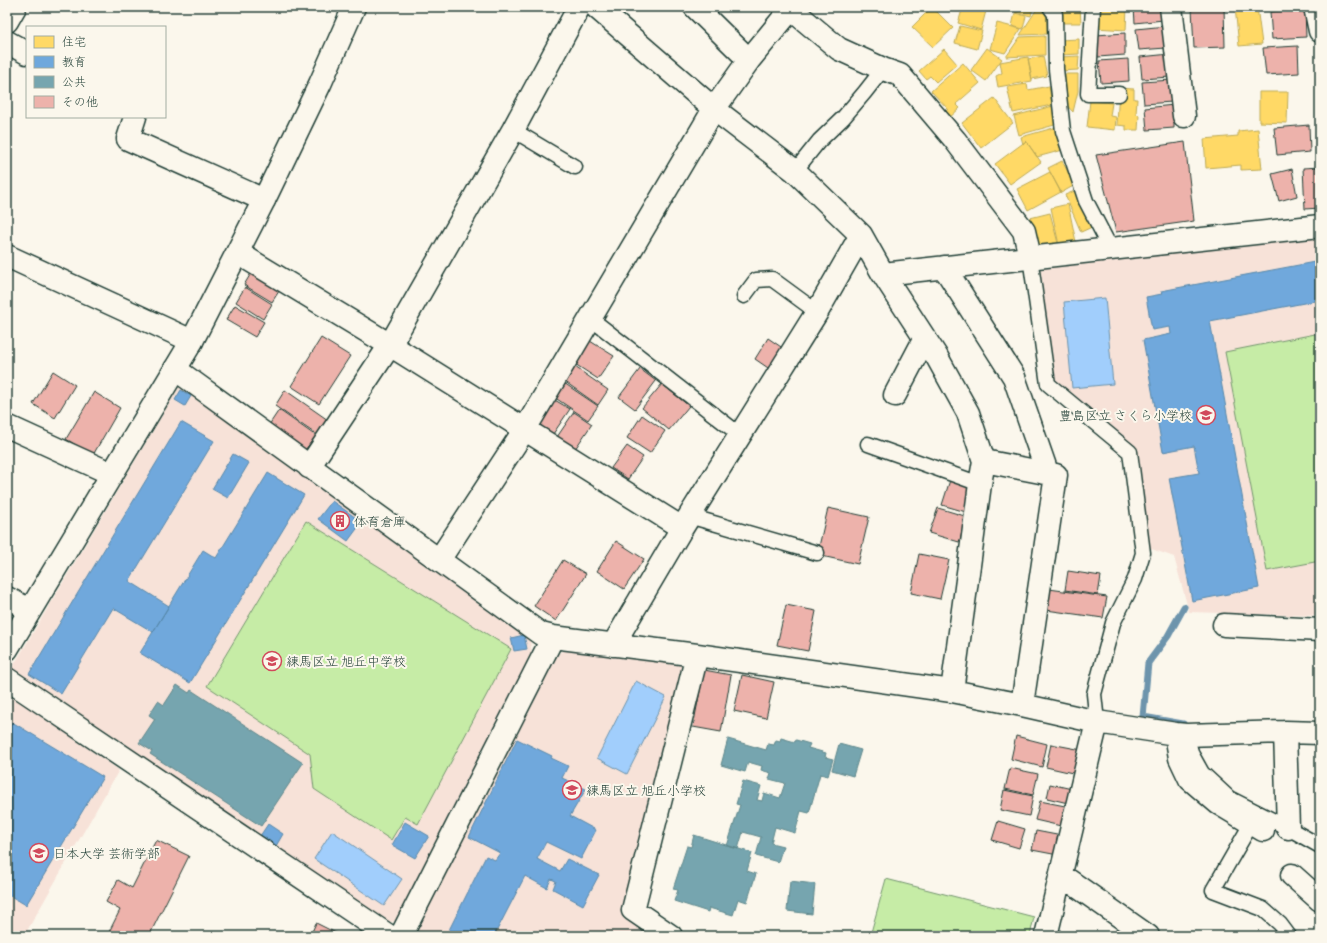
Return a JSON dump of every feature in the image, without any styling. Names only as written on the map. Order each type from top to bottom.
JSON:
[{"type":"street","points":[[7,22],[15,7]]},
{"type":"street","points":[[7,649],[192,341],[264,200],[320,84],[354,7]]},
{"type":"street","points":[[309,467],[390,345],[513,130],[579,7]]},
{"type":"street","points":[[596,7],[714,109],[795,171],[861,235],[883,274],[937,357],[968,413],[984,461],[952,691]]},
{"type":"street","points":[[695,7],[748,60]]},
{"type":"street","points":[[1171,7],[1184,116]]},
{"type":"street","points":[[1315,7],[1320,31]]},
{"type":"street","points":[[438,560],[525,429],[714,109],[748,60],[791,9],[839,49],[882,69],[900,75],[955,140],[1024,231],[1030,257]]},
{"type":"street","points":[[7,42],[26,52]]},
{"type":"street","points":[[135,118],[128,138],[264,200]]},
{"type":"street","points":[[883,274],[1320,226]]},
{"type":"street","points":[[613,645],[685,522],[817,312],[861,235]]},
{"type":"street","points":[[238,253],[525,429],[685,522]]},
{"type":"street","points":[[7,256],[192,341]]},
{"type":"street","points":[[944,267],[1014,377],[1047,472]]},
{"type":"street","points":[[895,395],[925,338]]},
{"type":"street","points":[[175,369],[541,634],[553,637],[952,691],[1097,722],[1181,734],[1285,732],[1320,733]]},
{"type":"street","points":[[7,426],[112,474]]},
{"type":"street","points":[[984,461],[1047,472],[1056,475],[1022,705]]},
{"type":"street","points":[[7,598],[30,610]]},
{"type":"street","points":[[1224,625],[1320,630]]},
{"type":"street","points":[[401,936],[553,637]]},
{"type":"street","points":[[671,936],[632,910],[697,656]]},
{"type":"street","points":[[7,679],[389,936]]},
{"type":"street","points":[[1046,936],[1097,722]]},
{"type":"street","points":[[1285,732],[1288,828]]},
{"type":"street","points":[[1181,734],[1180,758],[1190,779],[1218,803],[1257,827]]},
{"type":"street","points":[[1061,875],[1148,936]]},
{"type":"street","points":[[1292,875],[1320,900]]},
{"type":"lane","points":[[1050,7],[1055,14],[1056,69],[1063,131],[1086,201],[1111,248]]},
{"type":"lane","points":[[1093,7],[1088,94],[1119,94]]},
{"type":"lane","points":[[795,171],[819,141],[843,118],[882,69]]},
{"type":"lane","points":[[513,130],[575,167]]},
{"type":"lane","points":[[1030,257],[1048,384],[1130,452],[1143,553],[1135,580],[1113,623],[1094,694],[1097,722]]},
{"type":"lane","points":[[744,296],[756,280],[772,279],[817,312]]},
{"type":"lane","points":[[590,318],[740,435]]},
{"type":"lane","points":[[868,444],[980,484]]},
{"type":"lane","points":[[685,522],[817,553]]},
{"type":"lane","points":[[1181,734],[1202,773],[1229,798],[1320,846]]},
{"type":"lane","points":[[1257,827],[1213,890],[1263,909],[1280,924],[1289,936]]},
{"type":"shaded area","name":"豊島区立 さくら小学校","points":[[1320,237],[1320,616],[1189,612],[1174,557],[1146,547],[1133,447],[1052,382],[1038,267]]},
{"type":"shaded area","name":"練馬区立 旭丘中学校","points":[[179,387],[187,387],[529,634],[532,654],[397,921],[383,923],[15,675],[12,668]]},
{"type":"shaded area","name":"練馬区立 旭丘小学校","points":[[568,646],[680,661],[686,669],[625,912],[660,936],[414,936],[558,654]]},
{"type":"shaded area","name":"日本大学 芸術学部","points":[[12,696],[119,770],[24,936],[7,936],[7,697]]},
{"type":"green space","points":[[1320,333],[1320,561],[1267,571],[1225,352]]},
{"type":"green space","points":[[306,521],[511,649],[418,824],[405,817],[391,840],[314,789],[310,754],[207,686]]},
{"type":"green space","points":[[886,879],[1034,917],[1030,936],[870,936]]},
{"type":"water","points":[[1105,298],[1113,384],[1072,388],[1064,302]]},
{"type":"water","points":[[636,681],[666,697],[627,774],[597,758]]},
{"type":"water","points":[[332,831],[402,879],[384,906],[314,859]]},
{"type":"building: 住宅","points":[[932,7],[953,28],[933,47],[912,27]]},
{"type":"building: 住宅","points":[[944,7],[962,7],[961,12]]},
{"type":"building: 住宅","points":[[963,7],[987,7],[981,30],[958,23]]},
{"type":"building: 住宅","points":[[1017,7],[1033,7],[1031,16],[1015,12]]},
{"type":"building: 住宅","points":[[1059,7],[1080,7],[1081,23],[1059,23]]},
{"type":"building: 住宅","points":[[1096,7],[1127,7],[1126,30],[1095,28]]},
{"type":"building: 住宅","points":[[1235,7],[1257,7],[1262,44],[1239,46]]},
{"type":"building: 住宅","points":[[1037,9],[1046,9],[1047,34],[1020,35]]},
{"type":"building: 住宅","points":[[1015,13],[1026,16],[1023,29],[1012,26]]},
{"type":"building: 住宅","points":[[997,23],[1021,29],[1005,53],[990,49]]},
{"type":"building: 住宅","points":[[960,26],[982,31],[977,49],[955,43]]},
{"type":"building: 住宅","points":[[1045,36],[1045,55],[1006,57],[1020,37]]},
{"type":"building: 住宅","points":[[1079,39],[1079,54],[1060,55],[1059,40]]},
{"type":"building: 住宅","points":[[987,48],[1002,59],[986,81],[971,70]]},
{"type":"building: 住宅","points":[[944,49],[957,64],[936,82],[930,76],[926,79],[919,71]]},
{"type":"building: 住宅","points":[[1043,56],[1047,76],[1032,79],[1028,59]]},
{"type":"building: 住宅","points":[[1079,56],[1078,70],[1061,71],[1060,57]]},
{"type":"building: 住宅","points":[[1028,57],[1032,81],[998,87],[996,76],[1002,73],[1000,62]]},
{"type":"building: 住宅","points":[[963,63],[980,83],[956,104],[960,108],[948,119],[943,113],[948,109],[931,91]]},
{"type":"building: 住宅","points":[[1063,74],[1078,74],[1078,91],[1073,112],[1063,101]]},
{"type":"building: 住宅","points":[[1027,84],[1028,90],[1049,86],[1052,105],[1013,113],[1007,87]]},
{"type":"building: 住宅","points":[[1119,88],[1134,89],[1134,99],[1137,99],[1136,114],[1139,115],[1138,130],[1126,130],[1126,126],[1117,125]]},
{"type":"building: 住宅","points":[[1259,92],[1288,92],[1287,123],[1259,122]]},
{"type":"building: 住宅","points":[[994,98],[1013,123],[981,148],[962,123]]},
{"type":"building: 住宅","points":[[1090,101],[1112,103],[1110,116],[1116,117],[1115,130],[1087,127]]},
{"type":"building: 住宅","points":[[1053,106],[1058,124],[1019,135],[1014,116]]},
{"type":"building: 住宅","points":[[1057,127],[1063,150],[1037,157],[1026,141],[1023,144],[1021,137]]},
{"type":"building: 住宅","points":[[1258,129],[1262,169],[1241,170],[1241,165],[1206,168],[1204,139],[1238,136],[1238,131]]},
{"type":"building: 住宅","points":[[1026,141],[1041,162],[1010,184],[995,164]]},
{"type":"building: 住宅","points":[[1062,161],[1075,185],[1061,193],[1048,168]]},
{"type":"building: 住宅","points":[[1050,172],[1061,192],[1028,210],[1017,189]]},
{"type":"building: 住宅","points":[[1077,190],[1092,227],[1081,232],[1065,195]]},
{"type":"building: 住宅","points":[[1068,204],[1076,242],[1059,245],[1051,208]]},
{"type":"building: 住宅","points":[[1050,213],[1058,243],[1037,248],[1030,218]]},
{"type":"building: 教育","points":[[1320,261],[1320,300],[1210,321],[1259,588],[1192,601],[1169,478],[1199,473],[1194,446],[1163,452],[1143,340],[1171,334],[1170,327],[1152,330],[1146,297],[1162,294],[1161,291]]},
{"type":"building: 教育","points":[[181,390],[191,396],[185,406],[175,400]]},
{"type":"building: 教育","points":[[181,422],[214,441],[129,581],[169,606],[153,632],[113,608],[61,694],[29,674]]},
{"type":"building: 教育","points":[[233,454],[249,463],[228,498],[212,489]]},
{"type":"building: 教育","points":[[268,473],[304,495],[190,683],[140,653],[203,550],[216,558]]},
{"type":"building: 教育","name":"体育倉庫","points":[[332,501],[362,522],[348,541],[318,519]]},
{"type":"building: 教育","points":[[524,635],[527,649],[514,651],[511,638]]},
{"type":"building: 教育","name":"日本大学 芸術学部","points":[[12,722],[103,777],[26,905],[7,894],[7,731]]},
{"type":"building: 教育","points":[[517,739],[552,756],[551,758],[568,766],[562,778],[586,789],[570,816],[596,830],[581,859],[546,842],[537,859],[560,871],[567,859],[599,875],[583,905],[553,889],[556,881],[551,879],[547,888],[525,876],[494,936],[446,936],[486,856],[495,860],[500,853],[469,837]]},
{"type":"building: 教育","points":[[405,822],[429,836],[415,858],[392,845]]},
{"type":"building: 教育","points":[[268,824],[283,834],[276,846],[260,836]]},
{"type":"building: 公共","points":[[177,685],[189,693],[191,690],[303,763],[261,826],[150,754],[152,751],[139,743],[155,719],[149,715],[158,701],[164,705]]},
{"type":"building: 公共","points":[[781,738],[810,744],[808,748],[826,753],[825,757],[833,759],[828,776],[820,774],[809,813],[801,811],[795,833],[775,827],[771,843],[783,846],[778,862],[756,856],[761,837],[743,832],[738,849],[727,846],[740,805],[736,804],[743,781],[761,786],[757,800],[762,801],[764,793],[780,798],[785,783],[769,779],[771,773],[761,770],[762,766],[748,762],[745,772],[721,765],[728,739],[766,750],[768,744],[774,745],[776,740],[780,741]]},
{"type":"building: 公共","points":[[839,744],[861,750],[853,776],[832,770]]},
{"type":"building: 公共","points":[[694,835],[752,853],[747,871],[756,874],[747,902],[738,899],[733,915],[709,908],[708,912],[674,901],[678,890],[673,889],[687,846],[691,847]]},
{"type":"building: 公共","points":[[790,881],[815,884],[812,914],[787,911]]},
{"type":"building: その他","points":[[1134,7],[1163,7],[1163,20],[1135,23]]},
{"type":"building: その他","points":[[1224,7],[1225,47],[1194,48],[1192,8]]},
{"type":"building: その他","points":[[1305,9],[1306,37],[1272,39],[1270,12]]},
{"type":"building: その他","points":[[1166,26],[1166,48],[1139,50],[1136,29]]},
{"type":"building: その他","points":[[1125,33],[1125,55],[1098,57],[1096,35]]},
{"type":"building: その他","points":[[1298,46],[1299,73],[1266,75],[1263,48]]},
{"type":"building: その他","points":[[1170,54],[1170,77],[1142,79],[1140,57]]},
{"type":"building: その他","points":[[1128,59],[1129,81],[1101,83],[1099,61]]},
{"type":"building: その他","points":[[1172,80],[1172,102],[1144,104],[1142,82]]},
{"type":"building: その他","points":[[1174,105],[1174,128],[1147,130],[1145,108]]},
{"type":"building: その他","points":[[1309,125],[1310,152],[1277,155],[1274,128]]},
{"type":"building: その他","points":[[1185,142],[1194,221],[1116,232],[1096,155]]},
{"type":"building: その他","points":[[1320,167],[1320,208],[1305,209],[1303,168]]},
{"type":"building: その他","points":[[1292,169],[1297,196],[1279,201],[1272,174]]},
{"type":"building: その他","points":[[253,270],[281,288],[272,302],[244,285]]},
{"type":"building: その他","points":[[245,287],[272,304],[263,319],[236,302]]},
{"type":"building: その他","points":[[235,305],[264,322],[255,337],[226,320]]},
{"type":"building: その他","points":[[321,338],[350,356],[319,404],[291,386]]},
{"type":"building: その他","points":[[768,338],[784,349],[771,370],[755,359]]},
{"type":"building: その他","points":[[590,341],[614,356],[598,379],[575,364]]},
{"type":"building: その他","points":[[575,367],[608,390],[598,405],[564,381]]},
{"type":"building: その他","points":[[640,369],[656,381],[635,409],[619,397]]},
{"type":"building: その他","points":[[53,371],[75,385],[55,418],[33,404]]},
{"type":"building: その他","points":[[564,383],[598,406],[588,420],[554,397]]},
{"type":"building: その他","points":[[662,384],[689,406],[669,430],[642,408]]},
{"type":"building: その他","points":[[285,390],[328,420],[317,435],[275,406]]},
{"type":"building: その他","points":[[94,392],[120,408],[93,455],[66,439]]},
{"type":"building: その他","points":[[553,399],[570,409],[553,434],[537,424]]},
{"type":"building: その他","points":[[279,410],[316,436],[305,450],[269,425]]},
{"type":"building: その他","points":[[574,412],[592,424],[575,449],[557,437]]},
{"type":"building: その他","points":[[642,415],[665,431],[650,453],[627,438]]},
{"type":"building: その他","points":[[627,446],[643,457],[628,479],[611,468]]},
{"type":"building: その他","points":[[950,480],[973,488],[966,512],[942,505]]},
{"type":"building: その他","points":[[828,508],[869,517],[858,564],[817,555]]},
{"type":"building: その他","points":[[938,508],[968,517],[959,542],[929,533]]},
{"type":"building: その他","points":[[616,541],[644,559],[624,589],[597,571]]},
{"type":"building: その他","points":[[919,554],[949,560],[940,599],[911,593]]},
{"type":"building: その他","points":[[563,560],[586,574],[556,621],[534,606]]},
{"type":"building: その他","points":[[1068,571],[1101,576],[1098,595],[1065,590]]},
{"type":"building: その他","points":[[1049,589],[1107,597],[1103,618],[1046,610]]},
{"type":"building: その他","points":[[786,605],[816,611],[808,651],[777,645]]},
{"type":"building: その他","points":[[704,670],[731,675],[721,732],[693,727]]},
{"type":"building: その他","points":[[742,675],[774,682],[766,718],[734,711]]},
{"type":"building: その他","points":[[1016,736],[1047,744],[1042,767],[1011,759]]},
{"type":"building: その他","points":[[1051,744],[1082,750],[1077,774],[1046,767]]},
{"type":"building: その他","points":[[1010,768],[1038,774],[1033,795],[1005,789]]},
{"type":"building: その他","points":[[1050,784],[1072,789],[1068,803],[1047,798]]},
{"type":"building: その他","points":[[1004,790],[1033,796],[1029,816],[1000,810]]},
{"type":"building: その他","points":[[1040,801],[1065,806],[1061,826],[1035,820]]},
{"type":"building: その他","points":[[998,821],[1025,829],[1019,848],[992,840]]},
{"type":"building: その他","points":[[1036,831],[1062,836],[1058,855],[1032,850]]},
{"type":"building: その他","points":[[156,840],[189,856],[149,936],[107,936],[120,910],[106,902],[118,880],[132,888]]},
{"type":"building: その他","points":[[316,923],[342,936],[310,936]]},
{"type":"waterway","points":[[1183,724],[1143,717],[1148,663],[1168,636],[1184,607]]},
{"type":"place","name":"豊島区立 さくら小学校","points":[[1206,415]]},
{"type":"place","name":"体育倉庫","points":[[340,521]]},
{"type":"place","name":"練馬区立 旭丘中学校","points":[[272,661]]},
{"type":"place","name":"練馬区立 旭丘小学校","points":[[572,790]]},
{"type":"place","name":"日本大学 芸術学部","points":[[39,853]]}]
